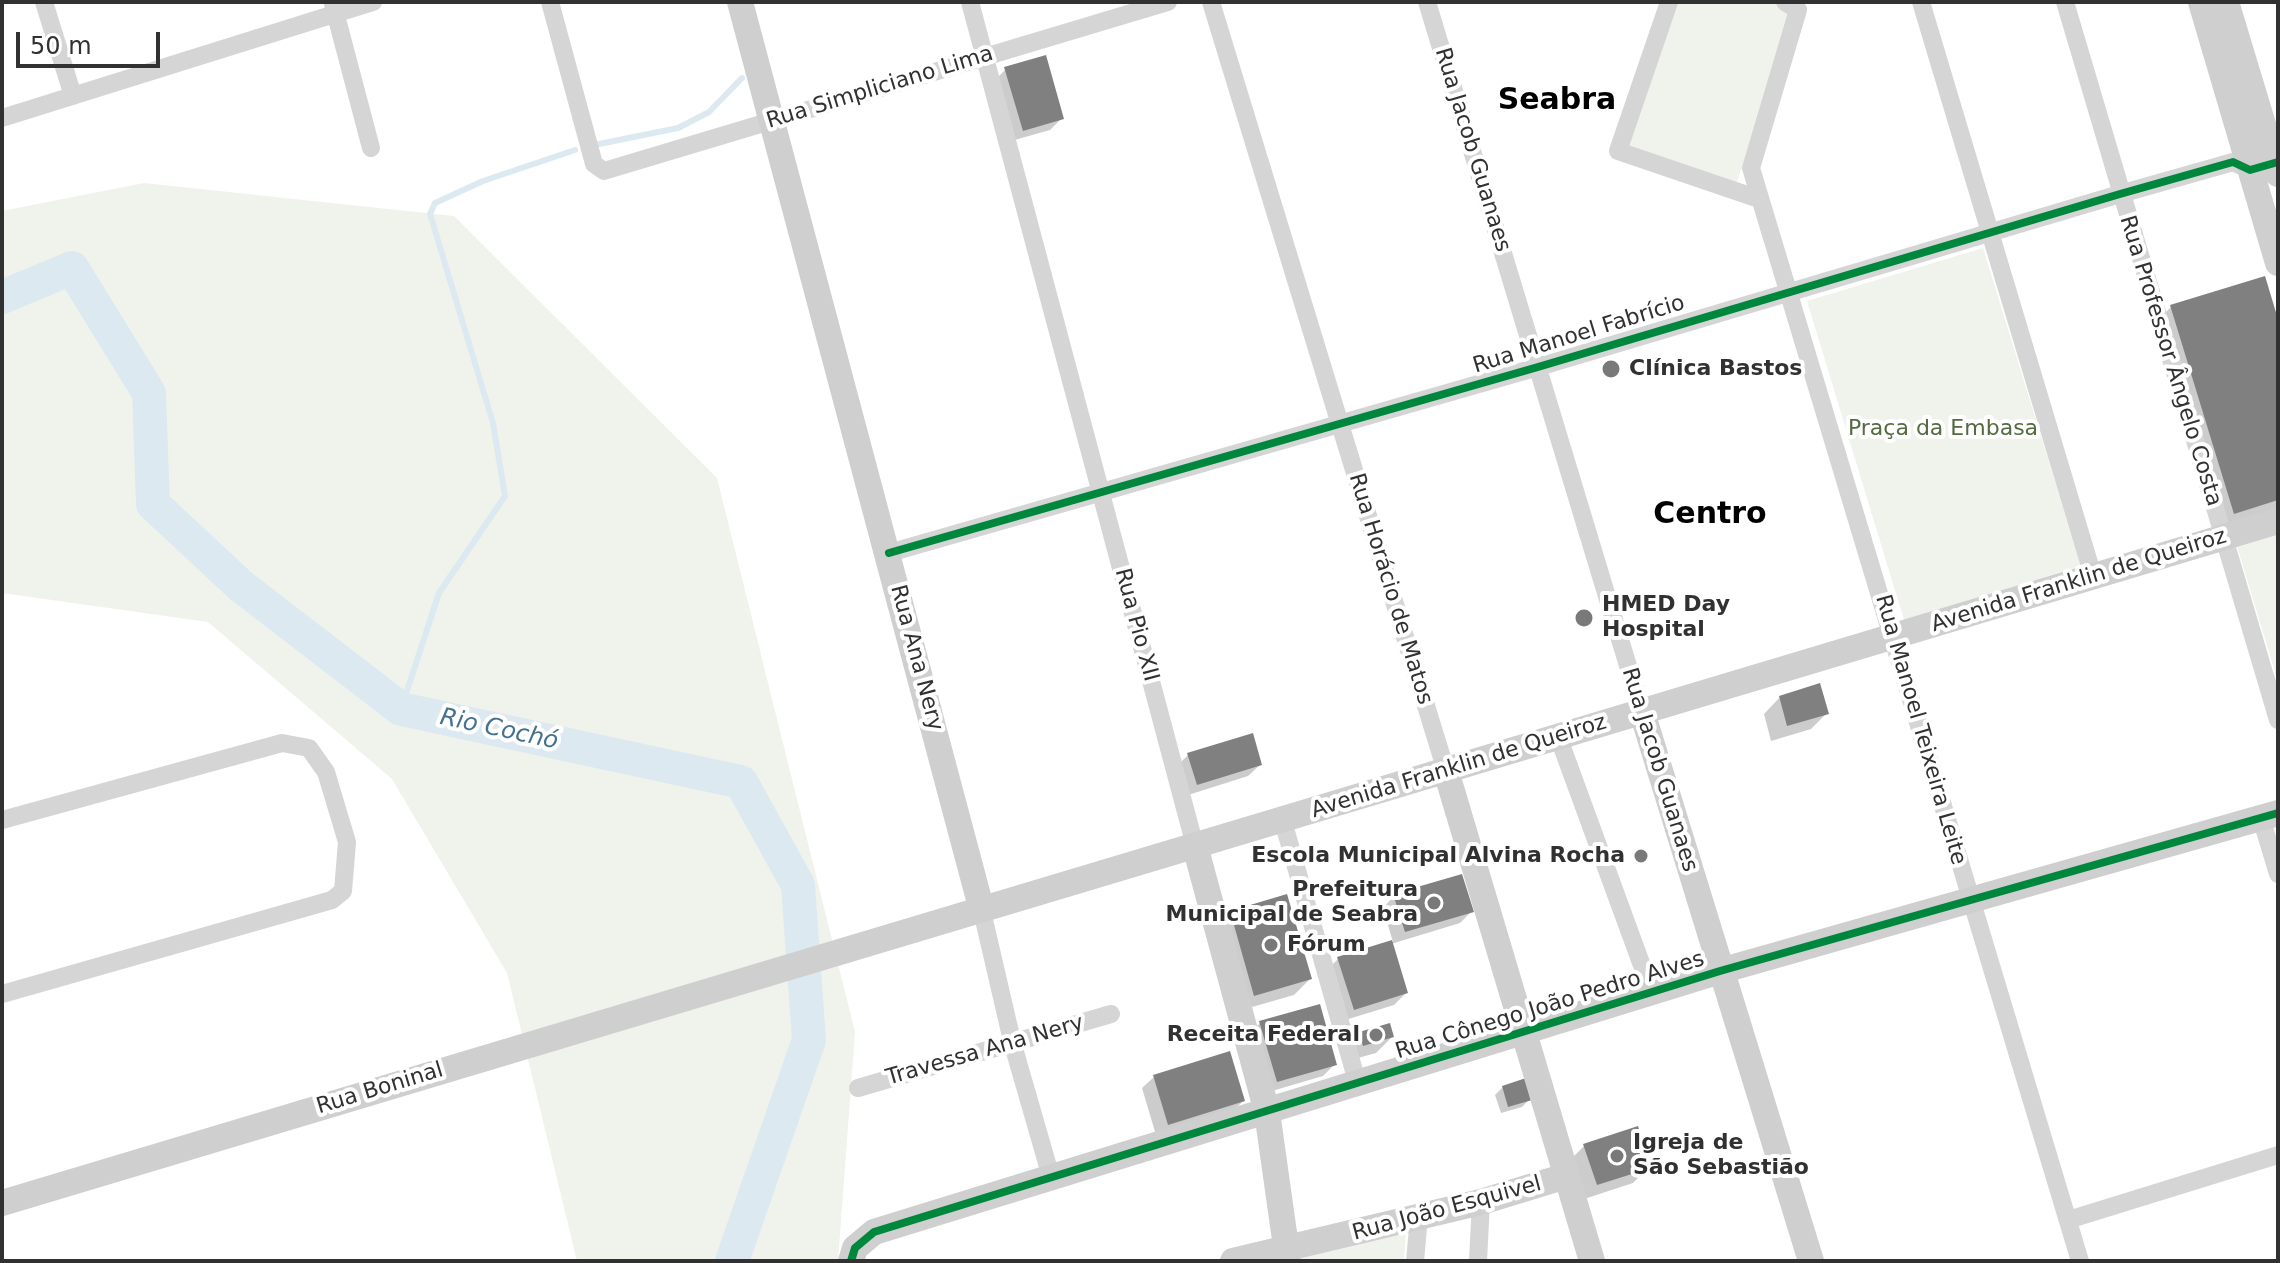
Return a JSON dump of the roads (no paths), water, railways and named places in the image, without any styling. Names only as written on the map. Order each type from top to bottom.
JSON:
[{"type":"street","points":[[44,2],[73,96]]},
{"type":"street","points":[[2,118],[334,8],[373,2]]},
{"type":"street","name":"Rua Simpliciano Lima","points":[[550,2],[594,164],[604,171],[1168,2]]},
{"type":"street","name":"Rua Ana Nery","points":[[740,2],[889,553],[981,907],[1013,1045],[1051,1177]]},
{"type":"street","name":"Rua Pio XII","points":[[970,2],[1267,1112],[1288,1256]]},
{"type":"street","name":"Rua Horácio de Matos","points":[[1211,2],[1592,1261]]},
{"type":"street","name":"Rua Jacob Guanaes","points":[[1427,2],[1720,971],[1811,1261]]},
{"type":"street","points":[[1669,2],[1618,151],[1759,199]]},
{"type":"street","name":"Rua Manoel Teixeira Leite","points":[[1785,2],[1798,10],[1751,168],[2080,1261]]},
{"type":"street","points":[[1921,2],[2093,576]]},
{"type":"street","name":"Rua Professor Ângelo Costa","points":[[2065,2],[2278,720]]},
{"type":"street","points":[[2201,2],[2263,156]]},
{"type":"street","points":[[2226,2],[2263,156],[2278,263]]},
{"type":"street","points":[[334,8],[371,148]]},
{"type":"street","name":"Rua Manoel Fabrício","points":[[889,553],[1538,367],[2120,194],[2263,156]]},
{"type":"street","name":"Avenida Franklin de Queiroz","points":[[869,942],[1283,821],[2278,521]]},
{"type":"street","points":[[1558,736],[1652,993]]},
{"type":"street","points":[[2,820],[282,743],[309,748],[326,772],[347,842],[343,891],[332,900],[2,994]]},
{"type":"street","points":[[2278,795],[2269,815],[2278,874]]},
{"type":"street","name":"Rua Cônego João Pedro Alves","points":[[851,1261],[855,1248],[874,1232],[1720,971],[2269,815]]},
{"type":"street","points":[[1283,821],[1358,1085]]},
{"type":"street","name":"Rua Boninal","points":[[2,1203],[869,942]]},
{"type":"street","name":"Travessa Ana Nery","points":[[858,1088],[1111,1014]]},
{"type":"street","points":[[2068,1220],[2278,1155]]},
{"type":"street","name":"Rua João Esquivel","points":[[1233,1261],[1288,1256],[1566,1176]]},
{"type":"street","points":[[1478,1261],[1481,1202]]},
{"type":"street","points":[[1415,1261],[1419,1217]]},
{"type":"waterway","points":[[599,144],[678,128],[709,112],[742,78]]},
{"type":"waterway","points":[[401,709],[439,593],[505,496],[493,423],[430,214],[435,203],[483,181],[575,150]]},
{"type":"waterway","name":"Rio Cochó","points":[[2,297],[72,268],[149,393],[153,504],[241,586],[401,709],[741,782],[798,885],[809,1040],[732,1261]]},
{"type":"place","name":"Clínica Bastos","points":[[1611,369]]},
{"type":"place","name":"HMED Day Hospital","points":[[1584,618]]},
{"type":"place","name":"Escola Municipal Alvina Rocha","points":[[1641,856]]},
{"type":"place","name":"Prefeitura Municipal de Seabra","points":[[1434,903]]},
{"type":"place","name":"Fórum","points":[[1271,945]]},
{"type":"place","name":"Receita Federal","points":[[1376,1035]]},
{"type":"place","name":"Igreja de São Sebastião","points":[[1617,1156]]},
{"type":"district","name":"Seabra","points":[[1557,101]]},
{"type":"district","name":"Centro","points":[[1710,515]]},
{"type":"park label","name":"Praça da Embasa","points":[[1943,429]]}]
